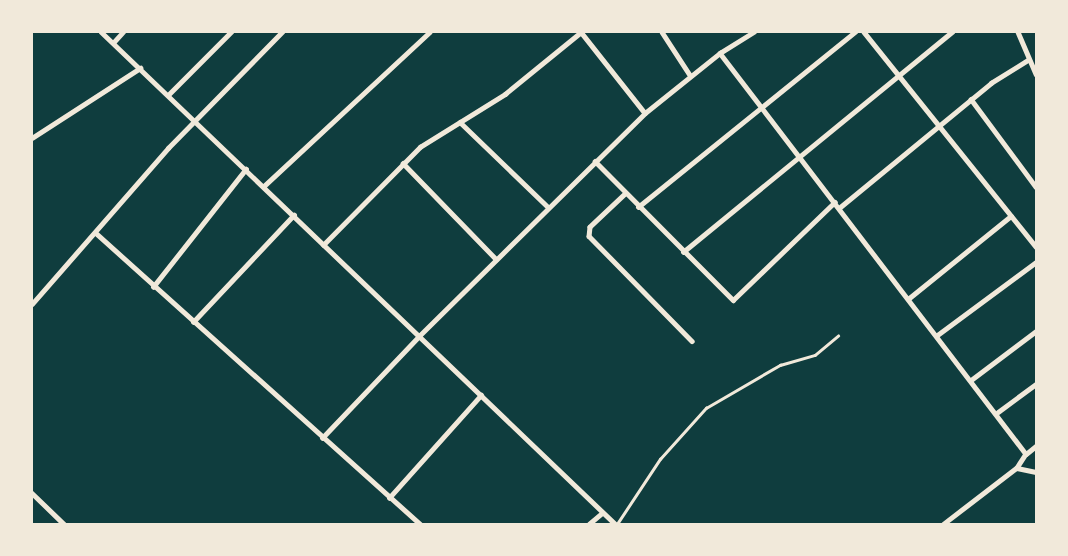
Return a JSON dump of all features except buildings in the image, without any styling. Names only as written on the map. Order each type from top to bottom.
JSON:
[{"type":"street","points":[[101,32],[170,94],[323,245],[616,524]]},
{"type":"street","points":[[113,43],[123,32]]},
{"type":"street","points":[[170,94],[231,32]]},
{"type":"street","points":[[32,304],[197,120],[282,32]]},
{"type":"street","points":[[264,186],[430,32]]},
{"type":"street","points":[[323,245],[403,163],[505,94],[581,32],[645,113]]},
{"type":"street","points":[[662,32],[690,75]]},
{"type":"street","points":[[322,438],[419,336],[645,113],[720,52],[754,32]]},
{"type":"street","points":[[638,207],[855,32]]},
{"type":"street","points":[[864,32],[1037,247]]},
{"type":"street","points":[[683,252],[952,32]]},
{"type":"street","points":[[1018,32],[1028,60],[1037,74]]},
{"type":"street","points":[[720,52],[936,336],[998,412],[1026,454]]},
{"type":"street","points":[[839,208],[971,99],[1028,60]]},
{"type":"street","points":[[32,138],[140,68]]},
{"type":"street","points":[[971,99],[1037,187]]},
{"type":"street","points":[[460,122],[548,207]]},
{"type":"street","points":[[596,161],[625,194],[730,299],[737,299],[835,202]]},
{"type":"street","points":[[403,163],[496,259]]},
{"type":"street","points":[[153,287],[246,168]]},
{"type":"street","points":[[625,194],[590,228],[589,236],[692,341]]},
{"type":"street","points":[[193,323],[293,215]]},
{"type":"street","points":[[908,299],[1011,216]]},
{"type":"street","points":[[97,234],[420,524]]},
{"type":"street","points":[[936,336],[1037,262]]},
{"type":"street","points":[[971,380],[1037,331]]},
{"type":"street","points":[[998,412],[1037,384]]},
{"type":"street","points":[[389,498],[481,395]]},
{"type":"street","points":[[944,524],[1017,468],[1026,454],[1037,446]]},
{"type":"street","points":[[1017,468],[1037,472]]},
{"type":"street","points":[[32,492],[64,524]]},
{"type":"street","points":[[589,524],[602,513]]},
{"type":"lane","points":[[616,524],[660,459],[706,408],[780,365],[816,355],[838,336]]}]
